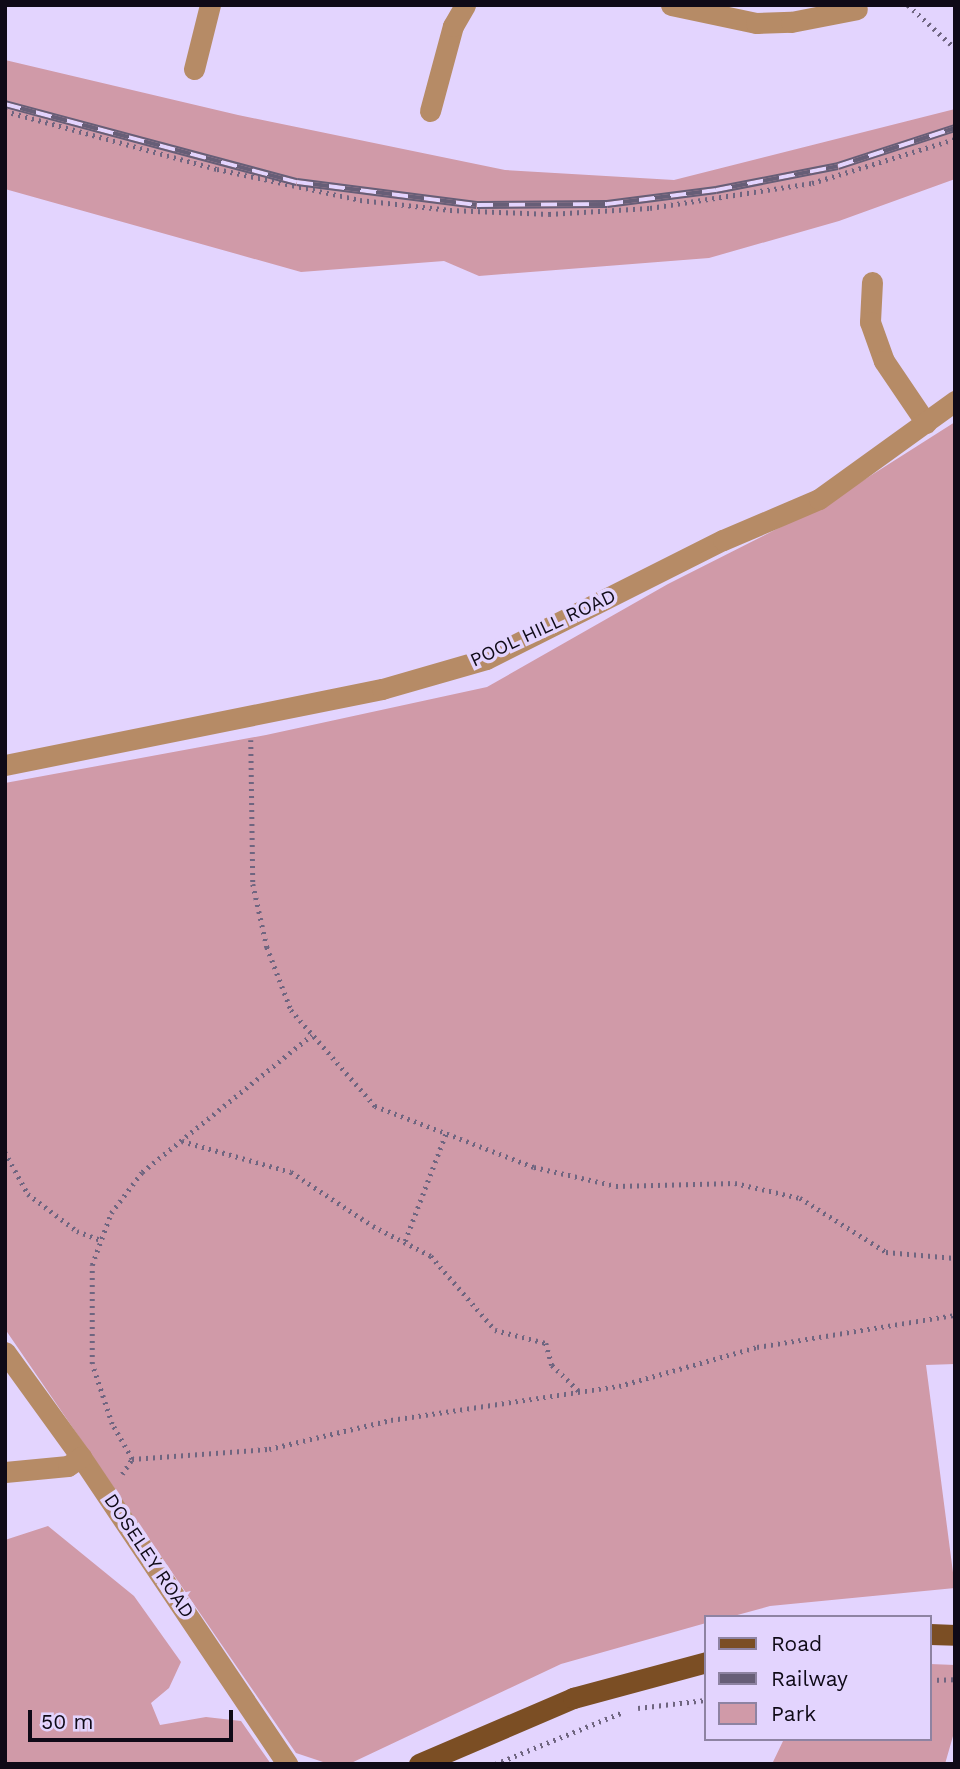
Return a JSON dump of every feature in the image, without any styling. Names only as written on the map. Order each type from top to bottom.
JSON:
[{"type":"main road","points":[[932,1634],[955,1635]]},
{"type":"main road","points":[[419,1764],[573,1698],[704,1663]]},
{"type":"street","points":[[194,69],[210,5]]},
{"type":"street","points":[[430,111],[453,26],[464,5]]},
{"type":"street","points":[[671,5],[756,23],[791,22],[857,9]]},
{"type":"street","points":[[872,282],[870,322],[884,361],[926,423]]},
{"type":"street","name":"POOL HILL ROAD","points":[[5,765],[382,689],[486,659],[723,540],[819,499],[955,401]]},
{"type":"street","name":"DOSELEY ROAD","points":[[5,1352],[81,1457],[287,1764]]},
{"type":"street","points":[[5,1472],[68,1466],[81,1457]]},
{"type":"path","points":[[908,5],[955,48]]},
{"type":"path","points":[[5,111],[217,169],[359,200],[450,210],[549,214],[650,208],[812,183],[955,139]]},
{"type":"path","points":[[251,717],[253,884],[267,947],[291,1010],[375,1106],[534,1167],[615,1186],[735,1183],[800,1198],[886,1252],[955,1258]]},
{"type":"path","points":[[132,1459],[112,1423],[92,1364],[89,1299],[100,1240],[111,1213],[142,1172],[312,1035]]},
{"type":"path","points":[[405,1241],[446,1133]]},
{"type":"path","points":[[181,1140],[291,1172],[373,1226],[432,1256],[495,1331],[546,1343],[552,1365],[579,1391]]},
{"type":"path","points":[[5,1152],[29,1194],[77,1231],[100,1240]]},
{"type":"path","points":[[119,1477],[132,1459],[269,1449],[391,1420],[619,1386],[757,1348],[955,1315]]},
{"type":"path","points":[[932,1680],[955,1679]]},
{"type":"path","points":[[495,1764],[630,1709],[704,1700]]},
{"type":"green space","points":[[5,60],[238,115],[505,170],[674,180],[955,109],[955,179],[839,221],[709,258],[479,276],[444,261],[301,272],[5,189]]},
{"type":"green space","points":[[955,422],[955,1364],[926,1365],[955,1588],[770,1606],[737,1615],[704,1615],[704,1624],[561,1664],[349,1764],[329,1764],[296,1753],[5,1329],[5,783],[266,735],[487,687],[668,584],[826,504]]},
{"type":"green space","points":[[48,1526],[134,1596],[181,1662],[169,1688],[151,1703],[160,1725],[206,1717],[241,1721],[271,1764],[5,1764],[5,1540]]},
{"type":"green space","points":[[932,1664],[955,1665],[955,1729],[945,1764],[772,1764],[783,1741],[932,1741]]},
{"type":"railway","points":[[5,104],[297,182],[477,205],[607,204],[716,190],[838,166],[955,128]]}]
